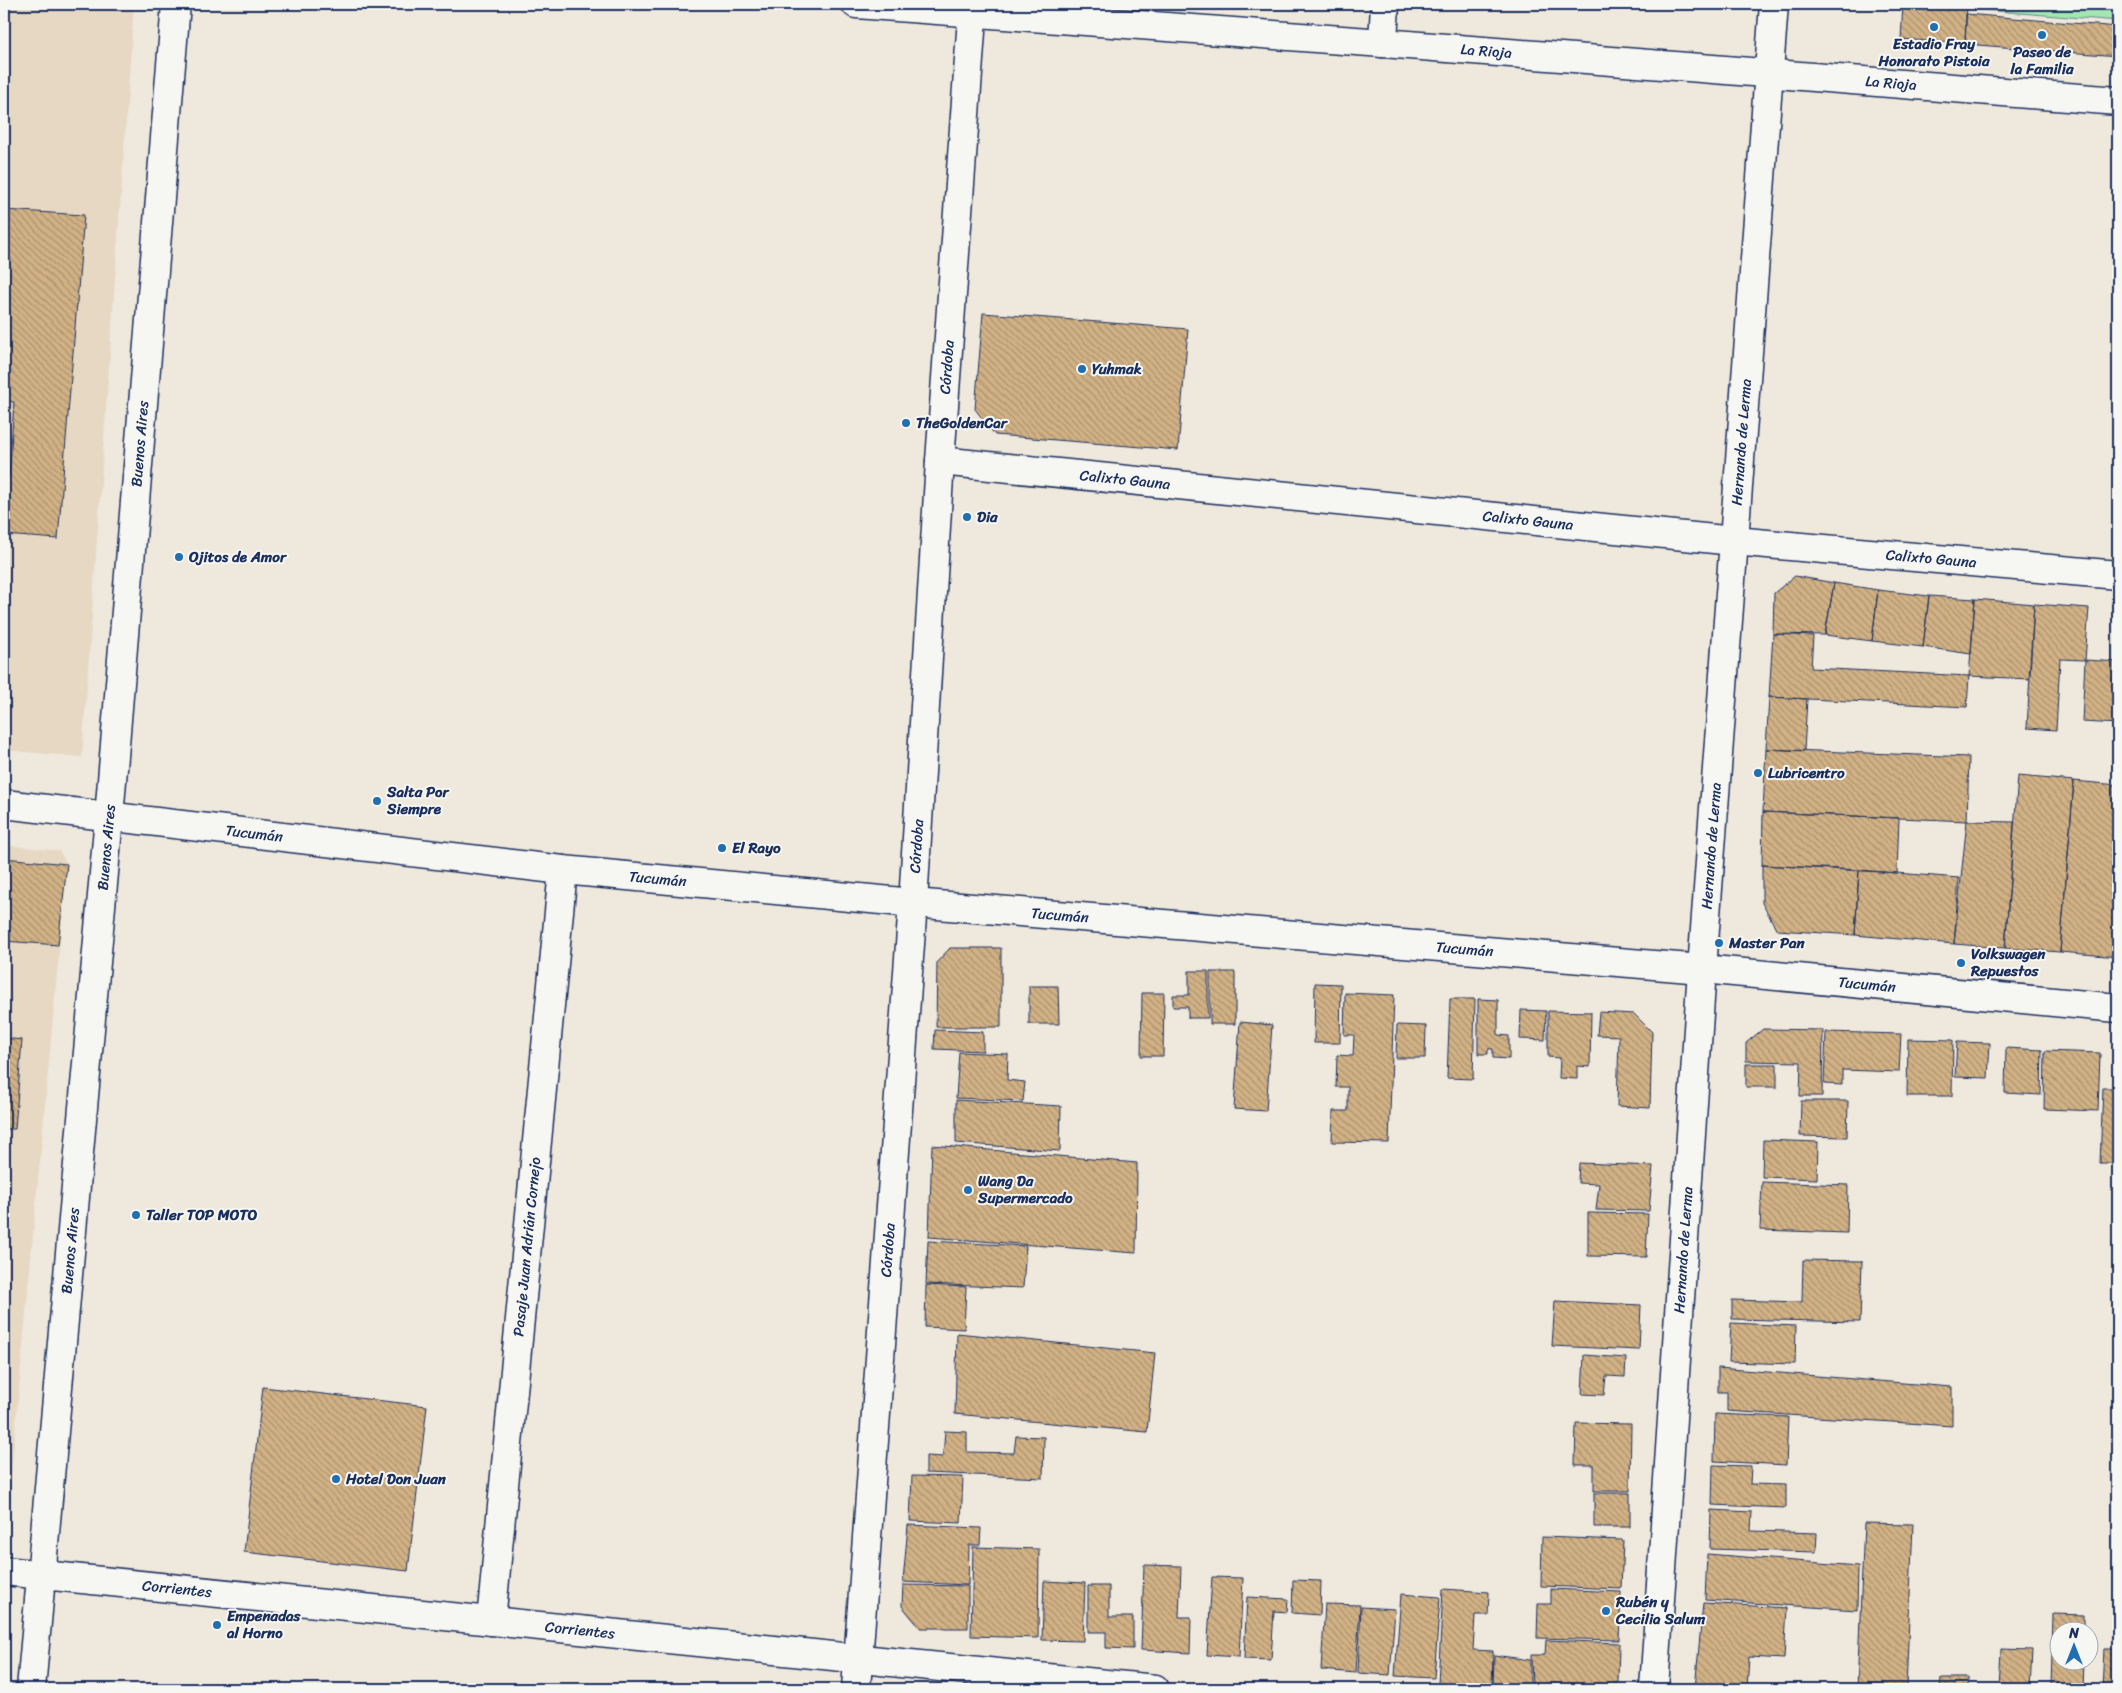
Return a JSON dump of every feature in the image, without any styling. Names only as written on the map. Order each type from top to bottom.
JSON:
[{"type":"street","name":"Buenos Aires","points":[[31,1689],[110,817],[176,4]]},
{"type":"street","name":"La Rioja","points":[[856,4],[972,8],[1383,43],[2118,101]]},
{"type":"street","points":[[1383,43],[1385,4]]},
{"type":"street","name":"Hernando de Lerma","points":[[1654,1689],[1702,969],[1774,4]]},
{"type":"street","name":"Córdoba","points":[[856,1689],[913,903],[940,461],[972,8]]},
{"type":"street","name":"Calixto Gauna","points":[[940,461],[1734,540],[2118,574]]},
{"type":"street","name":"Tucumán","points":[[4,804],[563,870],[913,903],[1702,969],[2118,1008]]},
{"type":"street","name":"Pasaje Juan Adrián Cornejo","points":[[491,1622],[563,870]]},
{"type":"street","name":"Corrientes","points":[[4,1571],[1155,1689]]},
{"type":"shaded area","points":[[4,4],[134,4],[82,757],[4,750]]},
{"type":"shaded area","points":[[4,845],[59,851],[67,864],[8,1509],[4,1512]]},
{"type":"green space","points":[[1972,4],[2118,4],[2118,21],[1971,9]]},
{"type":"building","name":"Estadio Fray Honorato Pistoia","points":[[1903,4],[1967,4],[1965,44],[1901,39]]},
{"type":"building","name":"Paseo de la Familia","points":[[1966,14],[2118,27],[2118,56],[1965,44]]},
{"type":"building","points":[[4,210],[84,215],[58,539],[4,535],[4,477],[9,477],[14,402],[4,401]]},
{"type":"building","name":"Yuhmak","points":[[983,313],[1188,329],[1178,450],[995,435],[975,409]]},
{"type":"building","points":[[1795,576],[1834,583],[1825,635],[1773,634],[1774,593]]},
{"type":"building","points":[[1834,583],[1878,590],[1872,641],[1825,635]]},
{"type":"building","points":[[1878,590],[1929,596],[1923,647],[1872,641]]},
{"type":"building","points":[[1929,596],[1975,599],[1971,654],[1923,647]]},
{"type":"building","points":[[1975,599],[2034,604],[2029,679],[1969,676]]},
{"type":"building","points":[[2034,604],[2089,608],[2085,660],[2060,659],[2056,730],[2027,728]]},
{"type":"building","points":[[1773,634],[1813,636],[1811,668],[1969,676],[1967,707],[1769,697]]},
{"type":"building","points":[[2085,660],[2118,662],[2118,724],[2082,722]]},
{"type":"building","points":[[1769,697],[1807,699],[1804,751],[1766,749]]},
{"type":"building","points":[[1766,749],[1969,757],[1967,821],[1763,812]]},
{"type":"building","points":[[2018,776],[2074,781],[2060,952],[2005,948]]},
{"type":"building","points":[[2074,781],[2118,785],[2118,957],[2060,952]]},
{"type":"building","points":[[1763,812],[1899,818],[1897,873],[1762,865]]},
{"type":"building","points":[[1967,821],[2014,822],[2005,948],[1954,944]]},
{"type":"building","points":[[4,858],[67,864],[58,945],[4,941]]},
{"type":"building","points":[[1762,865],[1859,870],[1855,935],[1777,930],[1762,903]]},
{"type":"building","points":[[1859,870],[1959,878],[1954,944],[1855,935]]},
{"type":"building","points":[[950,948],[1001,948],[1001,1027],[936,1027],[937,962]]},
{"type":"building","points":[[1189,971],[1208,971],[1208,1018],[1188,1018],[1188,1007],[1173,1007],[1173,995],[1189,995]]},
{"type":"building","points":[[1210,972],[1235,972],[1235,1024],[1210,1024]]},
{"type":"building","points":[[1315,983],[1341,984],[1340,1043],[1314,1043]]},
{"type":"building","points":[[1029,986],[1058,986],[1059,1024],[1029,1024]]},
{"type":"building","points":[[1142,993],[1164,993],[1163,1056],[1141,1056]]},
{"type":"building","points":[[1345,993],[1394,995],[1389,1143],[1332,1142],[1333,1111],[1348,1111],[1348,1087],[1336,1087],[1337,1055],[1353,1056],[1354,1035],[1344,1035]]},
{"type":"building","points":[[1450,999],[1475,999],[1473,1079],[1447,1078]]},
{"type":"building","points":[[1478,999],[1498,1000],[1498,1035],[1509,1036],[1509,1059],[1493,1058],[1493,1049],[1488,1049],[1488,1054],[1478,1054]]},
{"type":"building","points":[[1521,1010],[1546,1011],[1545,1040],[1520,1039]]},
{"type":"building","points":[[1548,1011],[1591,1012],[1590,1067],[1577,1066],[1577,1079],[1559,1078],[1560,1058],[1548,1057]]},
{"type":"building","points":[[1599,1012],[1634,1014],[1652,1032],[1650,1108],[1617,1106],[1619,1036],[1597,1035]]},
{"type":"building","points":[[1240,1022],[1272,1025],[1266,1111],[1234,1109]]},
{"type":"building","points":[[1397,1025],[1426,1026],[1425,1058],[1396,1058]]},
{"type":"building","points":[[1763,1029],[1823,1030],[1822,1096],[1800,1096],[1801,1062],[1746,1061],[1746,1043]]},
{"type":"building","points":[[935,1030],[983,1032],[983,1051],[934,1049]]},
{"type":"building","points":[[1826,1032],[1901,1034],[1899,1072],[1842,1070],[1842,1085],[1824,1084]]},
{"type":"building","points":[[4,1038],[22,1040],[15,1129],[4,1129]]},
{"type":"building","points":[[1908,1039],[1953,1040],[1952,1096],[1907,1096]]},
{"type":"building","points":[[1957,1042],[1990,1043],[1988,1078],[1955,1077]]},
{"type":"building","points":[[2006,1048],[2042,1050],[2041,1095],[2005,1093]]},
{"type":"building","points":[[2045,1051],[2100,1053],[2098,1111],[2044,1109]]},
{"type":"building","points":[[959,1052],[1008,1054],[1007,1080],[1025,1082],[1023,1101],[956,1098]]},
{"type":"building","points":[[1746,1064],[1777,1064],[1777,1087],[1746,1087]]},
{"type":"building","points":[[2103,1088],[2118,1088],[2118,1163],[2100,1163]]},
{"type":"building","points":[[956,1100],[1061,1106],[1060,1151],[956,1143]]},
{"type":"building","points":[[1801,1101],[1848,1101],[1847,1137],[1800,1136]]},
{"type":"building","points":[[1763,1140],[1818,1142],[1817,1179],[1762,1177]]},
{"type":"building","points":[[932,1145],[1137,1163],[1136,1253],[929,1237]]},
{"type":"building","points":[[1579,1163],[1653,1166],[1649,1211],[1596,1210],[1599,1184],[1578,1183]]},
{"type":"building","points":[[1762,1182],[1848,1185],[1847,1233],[1760,1230]]},
{"type":"building","points":[[1588,1213],[1648,1214],[1646,1257],[1588,1256]]},
{"type":"building","points":[[928,1241],[1026,1246],[1023,1288],[926,1284]]},
{"type":"building","points":[[1803,1260],[1862,1261],[1860,1322],[1732,1319],[1732,1300],[1802,1302]]},
{"type":"building","points":[[926,1285],[966,1287],[964,1329],[925,1327]]},
{"type":"building","points":[[1555,1301],[1641,1305],[1639,1350],[1552,1346]]},
{"type":"building","points":[[1731,1323],[1796,1326],[1795,1364],[1729,1362]]},
{"type":"building","points":[[957,1333],[1155,1353],[1147,1432],[955,1414]]},
{"type":"building","points":[[1584,1355],[1626,1358],[1625,1377],[1606,1376],[1604,1395],[1582,1394]]},
{"type":"building","points":[[1718,1368],[1952,1387],[1952,1426],[1727,1411],[1727,1392],[1718,1392]]},
{"type":"building","name":"Hotel Don Juan","points":[[263,1387],[427,1406],[408,1571],[244,1552]]},
{"type":"building","points":[[1715,1414],[1788,1417],[1786,1465],[1714,1461]]},
{"type":"building","points":[[1576,1423],[1631,1424],[1630,1491],[1594,1491],[1594,1465],[1575,1465]]},
{"type":"building","points":[[945,1431],[967,1432],[967,1452],[1014,1453],[1016,1436],[1044,1437],[1043,1478],[926,1473],[926,1456],[943,1457]]},
{"type":"building","points":[[1713,1465],[1751,1466],[1750,1484],[1786,1485],[1786,1508],[1712,1505]]},
{"type":"building","points":[[912,1476],[963,1477],[961,1523],[910,1521]]},
{"type":"building","points":[[1594,1493],[1630,1493],[1630,1527],[1594,1527]]},
{"type":"building","points":[[1711,1510],[1752,1512],[1751,1531],[1817,1533],[1816,1552],[1710,1549]]},
{"type":"building","points":[[1864,1523],[1913,1524],[1906,1689],[1857,1689]]},
{"type":"building","points":[[908,1525],[981,1528],[980,1545],[969,1545],[968,1585],[903,1582]]},
{"type":"building","points":[[1542,1537],[1623,1540],[1621,1589],[1541,1586]]},
{"type":"building","points":[[973,1547],[1039,1549],[1038,1638],[971,1636]]},
{"type":"building","points":[[1707,1554],[1858,1566],[1857,1610],[1705,1600]]},
{"type":"building","points":[[1144,1565],[1181,1566],[1179,1617],[1191,1617],[1190,1653],[1141,1650]]},
{"type":"building","points":[[1212,1577],[1243,1578],[1239,1657],[1207,1655]]},
{"type":"building","points":[[1293,1580],[1321,1581],[1320,1615],[1292,1613]]},
{"type":"building","points":[[1044,1581],[1085,1583],[1083,1641],[1042,1640]]},
{"type":"building","points":[[903,1585],[968,1586],[968,1628],[920,1628],[902,1606]]},
{"type":"building","points":[[1088,1586],[1109,1586],[1109,1617],[1133,1617],[1133,1649],[1106,1648],[1106,1632],[1088,1632]]},
{"type":"building","points":[[1443,1589],[1489,1592],[1488,1615],[1475,1615],[1473,1650],[1493,1651],[1492,1689],[1438,1684]]},
{"type":"building","points":[[1551,1589],[1621,1592],[1619,1640],[1537,1638],[1538,1604],[1551,1604]]},
{"type":"building","points":[[1401,1594],[1440,1597],[1434,1678],[1395,1676]]},
{"type":"building","points":[[1247,1597],[1288,1599],[1287,1612],[1274,1611],[1271,1660],[1244,1659]]},
{"type":"building","points":[[1703,1603],[1787,1608],[1784,1659],[1749,1657],[1747,1689],[1695,1689]]},
{"type":"building","points":[[1325,1604],[1360,1605],[1356,1673],[1321,1670]]},
{"type":"building","points":[[1361,1607],[1395,1609],[1390,1675],[1358,1673]]},
{"type":"building","points":[[2053,1614],[2084,1615],[2084,1620],[2053,1620]]},
{"type":"building","points":[[1546,1640],[1619,1643],[1618,1682],[1608,1689],[1532,1689],[1531,1655],[1545,1655]]},
{"type":"building","points":[[2001,1649],[2032,1650],[2030,1689],[1999,1689]]},
{"type":"building","points":[[2105,1649],[2118,1649],[2118,1689],[2103,1689]]},
{"type":"building","points":[[1494,1655],[1530,1660],[1530,1689],[1493,1689]]},
{"type":"building","points":[[2052,1670],[2083,1670],[2082,1689],[2051,1689]]},
{"type":"building","points":[[1941,1678],[1968,1678],[1968,1689],[1940,1689]]},
{"type":"place","name":"Estadio Fray Honorato Pistoia","points":[[1934,27]]},
{"type":"place","name":"Paseo de la Familia","points":[[2042,35]]},
{"type":"place","name":"Yuhmak","points":[[1082,369]]},
{"type":"place","name":"TheGoldenCar","points":[[906,423]]},
{"type":"place","name":"Dia","points":[[967,517]]},
{"type":"place","name":"Ojitos de Amor","points":[[179,557]]},
{"type":"place","name":"Lubricentro","points":[[1758,773]]},
{"type":"place","name":"Salta Por Siempre","points":[[377,801]]},
{"type":"place","name":"El Rayo","points":[[722,848]]},
{"type":"place","name":"Master Pan","points":[[1719,943]]},
{"type":"place","name":"Volkswagen Repuestos","points":[[1961,963]]},
{"type":"place","name":"Wang Da Supermercado","points":[[968,1190]]},
{"type":"place","name":"Taller TOP MOTO","points":[[136,1215]]},
{"type":"place","name":"Hotel Don Juan","points":[[336,1479]]},
{"type":"place","name":"Rubén y Cecilia Salum","points":[[1606,1611]]},
{"type":"place","name":"Empenadas al Horno","points":[[217,1625]]}]
